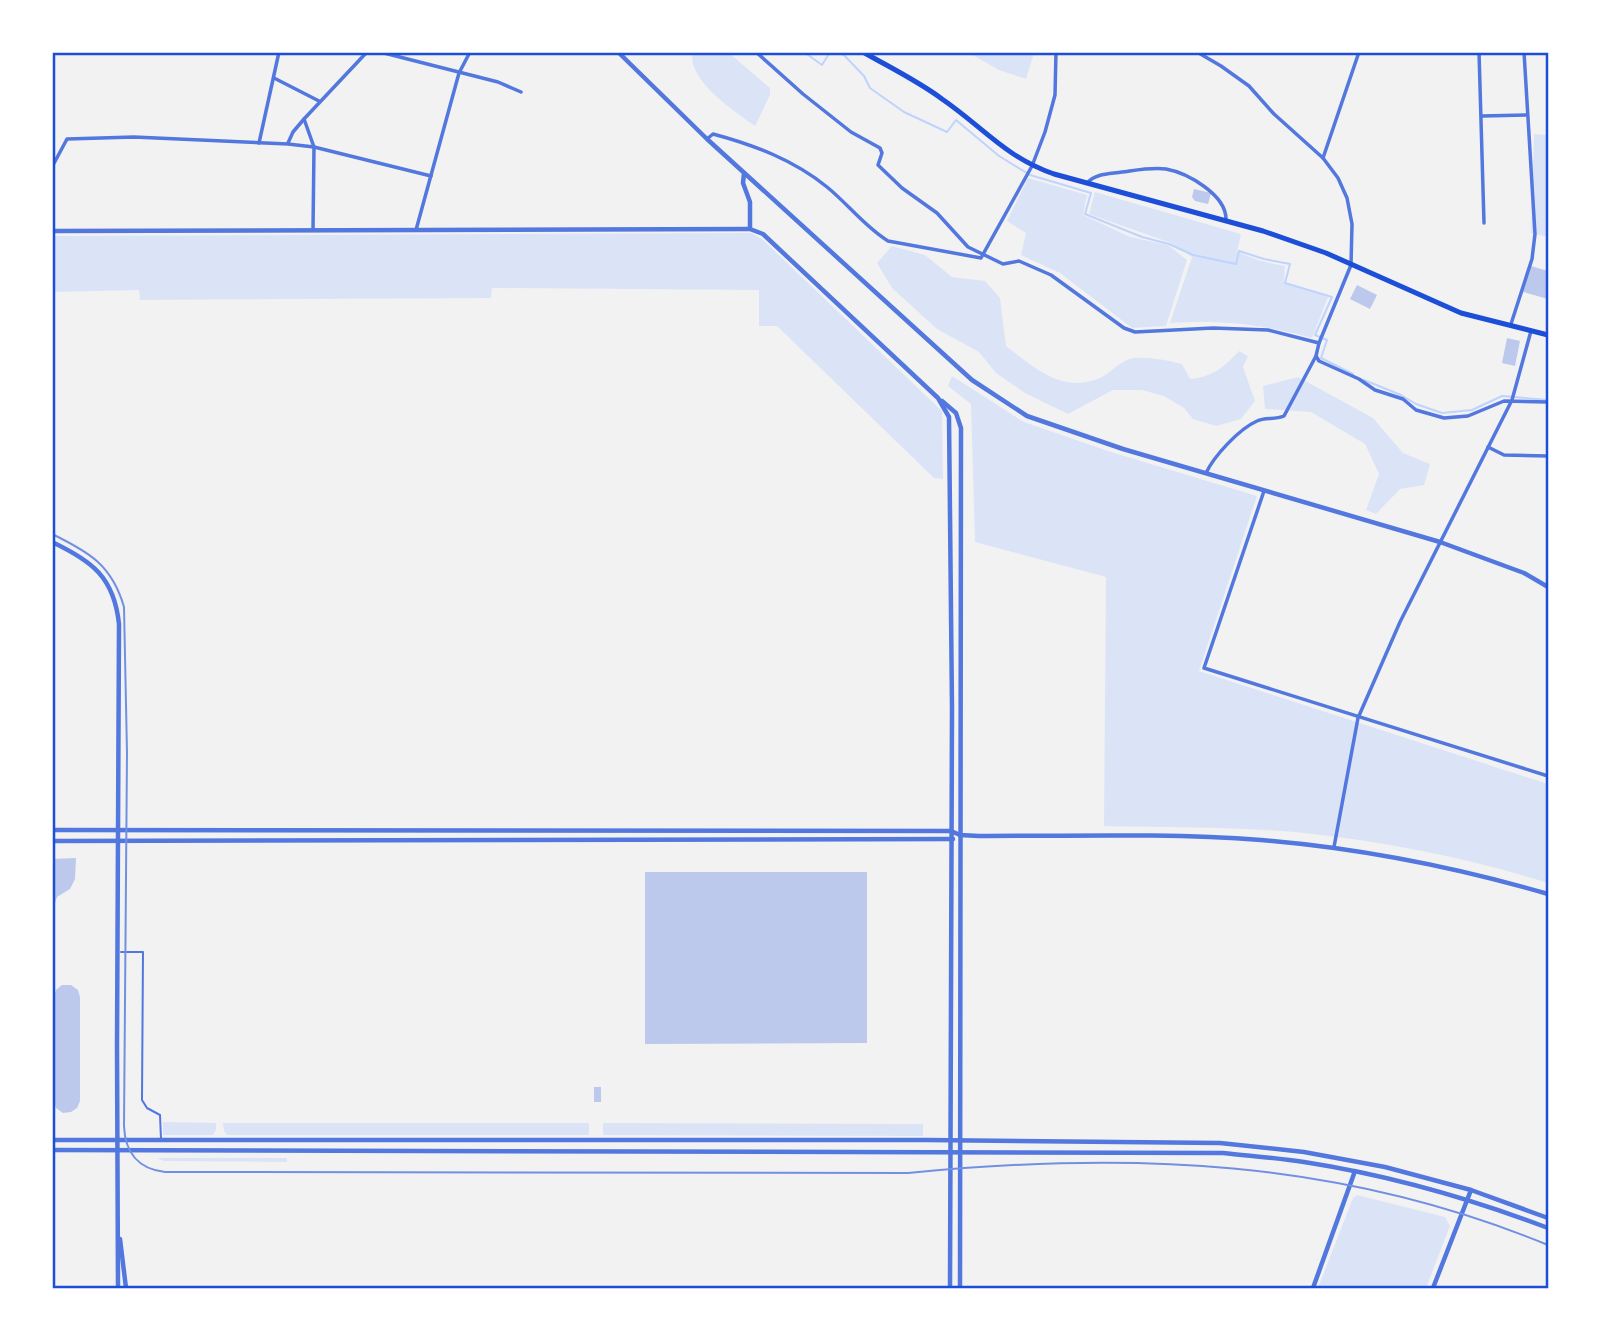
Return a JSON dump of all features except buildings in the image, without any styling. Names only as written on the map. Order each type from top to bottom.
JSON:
[{"type":"highway","points":[[863,52],[942,98],[997,144],[1032,166],[1226,219],[1294,241],[1442,306],[1549,335]]},
{"type":"street","points":[[259,143],[279,52]]},
{"type":"street","points":[[288,144],[293,132],[304,119],[367,52]]},
{"type":"street","points":[[380,52],[498,82],[521,92]]},
{"type":"street","points":[[416,230],[459,73],[470,52]]},
{"type":"street","points":[[618,52],[707,139],[972,380],[1027,415],[1123,449],[1440,542],[1524,573],[1549,587]]},
{"type":"street","points":[[756,52],[787,81],[851,132],[880,148],[882,153],[878,165],[937,213],[968,247],[1003,264],[1019,261],[1051,275],[1124,328],[1135,332],[1213,328],[1268,330],[1319,343]]},
{"type":"street","points":[[707,139],[713,134],[765,149],[826,186],[875,233],[888,241],[978,258],[985,254],[1032,166],[1045,132],[1055,95],[1056,52]]},
{"type":"street","points":[[1197,52],[1249,86],[1274,114],[1323,158],[1338,178],[1347,198],[1352,224],[1351,265],[1316,356],[1284,416],[1259,420],[1246,427],[1212,461],[1206,473]]},
{"type":"street","points":[[1323,158],[1341,112],[1359,52]]},
{"type":"street","points":[[1479,52],[1484,223]]},
{"type":"street","points":[[1510,326],[1532,259],[1535,234],[1524,52]]},
{"type":"street","points":[[274,78],[319,102]]},
{"type":"street","points":[[1482,116],[1527,115]]},
{"type":"street","points":[[304,119],[314,147],[313,230]]},
{"type":"street","points":[[52,167],[67,139],[134,137],[314,147],[430,176]]},
{"type":"street","points":[[1087,183],[1091,178],[1101,175],[1155,168],[1178,172],[1214,195],[1224,207],[1226,219]]},
{"type":"street","points":[[744,173],[743,183],[750,202],[750,229]]},
{"type":"street","points":[[52,231],[750,229],[764,234],[938,398],[951,407],[959,418],[961,428],[961,1289]]},
{"type":"street","points":[[1334,847],[1358,718],[1400,622],[1512,400],[1531,331]]},
{"type":"street","points":[[1316,356],[1319,361],[1359,379],[1375,390],[1403,399],[1416,410],[1444,418],[1468,416],[1504,401],[1549,402]]},
{"type":"street","points":[[938,398],[949,417],[950,1289]]},
{"type":"street","points":[[1488,447],[1504,455],[1549,456]]},
{"type":"street","points":[[1265,491],[1204,668],[1549,776]]},
{"type":"street","points":[[52,542],[82,557],[96,568],[110,587],[117,611],[118,1289]]},
{"type":"street","points":[[52,830],[951,831],[960,835],[1220,838],[1334,847],[1435,865],[1549,894]]},
{"type":"street","points":[[52,841],[951,840],[960,835]]},
{"type":"street","points":[[52,1140],[961,1140],[1220,1143],[1357,1161],[1471,1190],[1549,1218]]},
{"type":"street","points":[[52,1150],[1223,1153],[1355,1171],[1468,1199],[1549,1228]]},
{"type":"street","points":[[1313,1289],[1355,1171]]},
{"type":"street","points":[[1433,1289],[1471,1190]]},
{"type":"street","points":[[118,1221],[126,1289]]},
{"type":"lane","points":[[118,952],[143,952],[142,1100],[147,1108],[160,1115],[161,1140]]},
{"type":"shaded area","points":[[692,53],[729,53],[770,88],[770,95],[755,126],[705,85],[693,64]]},
{"type":"shaded area","points":[[969,53],[1034,53],[1026,79],[999,70]]},
{"type":"shaded area","points":[[1534,134],[1548,135],[1548,237],[1531,233]]},
{"type":"shaded area","points":[[1028,178],[1087,195],[1083,215],[1130,237],[1168,245],[1187,260],[1166,326],[1132,328],[1060,273],[1021,255],[1026,233],[1007,221]]},
{"type":"shaded area","points":[[1095,192],[1241,234],[1237,252],[1285,266],[1284,282],[1328,297],[1312,338],[1241,324],[1170,323],[1192,257],[1171,243],[1089,214]]},
{"type":"shaded area","points":[[751,233],[762,239],[942,411],[943,479],[934,478],[777,326],[759,326],[759,290],[492,288],[491,298],[140,300],[139,290],[53,292],[53,236]]},
{"type":"shaded area","points":[[892,246],[925,255],[952,277],[985,281],[1000,298],[1006,346],[1050,376],[1062,381],[1088,382],[1102,377],[1125,361],[1140,358],[1182,364],[1190,379],[1218,370],[1239,351],[1248,356],[1243,367],[1255,401],[1241,419],[1216,426],[1193,419],[1184,408],[1164,396],[1142,390],[1113,390],[1068,414],[1025,393],[996,373],[979,352],[937,329],[892,288],[877,263]]},
{"type":"shaded area","points":[[952,376],[1024,422],[1111,452],[1257,496],[1199,671],[1548,784],[1548,883],[1440,855],[1329,836],[1245,829],[1104,826],[1106,577],[975,542],[971,404],[948,386]]},
{"type":"shaded area","points":[[1298,377],[1373,418],[1403,453],[1430,464],[1424,485],[1400,489],[1376,514],[1366,510],[1379,474],[1365,444],[1311,412],[1265,409],[1263,386]]},
{"type":"shaded area","points":[[163,1122],[216,1123],[216,1130],[213,1135],[163,1135]]},
{"type":"shaded area","points":[[223,1123],[589,1123],[589,1135],[227,1135]]},
{"type":"shaded area","points":[[603,1123],[923,1124],[923,1136],[603,1135]]},
{"type":"shaded area","points":[[157,1158],[287,1158],[287,1162],[164,1161]]},
{"type":"shaded area","points":[[1357,1195],[1445,1217],[1450,1226],[1426,1288],[1318,1288],[1353,1198]]},
{"type":"waterway","points":[[804,52],[822,65],[830,52]]},
{"type":"waterway","points":[[841,52],[864,76],[870,88],[904,112],[947,132],[956,120],[999,156],[1030,175],[1091,193],[1085,214],[1193,255],[1236,264],[1239,251],[1290,264],[1285,283],[1332,297],[1315,335],[1327,340],[1321,358],[1353,374]]},
{"type":"waterway","points":[[1364,380],[1442,413],[1472,410],[1502,396],[1548,400]]},
{"type":"tram line","points":[[52,534],[88,554],[106,570],[124,607],[127,753],[124,1126],[130,1151],[147,1167],[165,1172],[908,1173],[991,1166],[1153,1163],[1233,1168],[1391,1194],[1470,1216],[1548,1245]]}]
